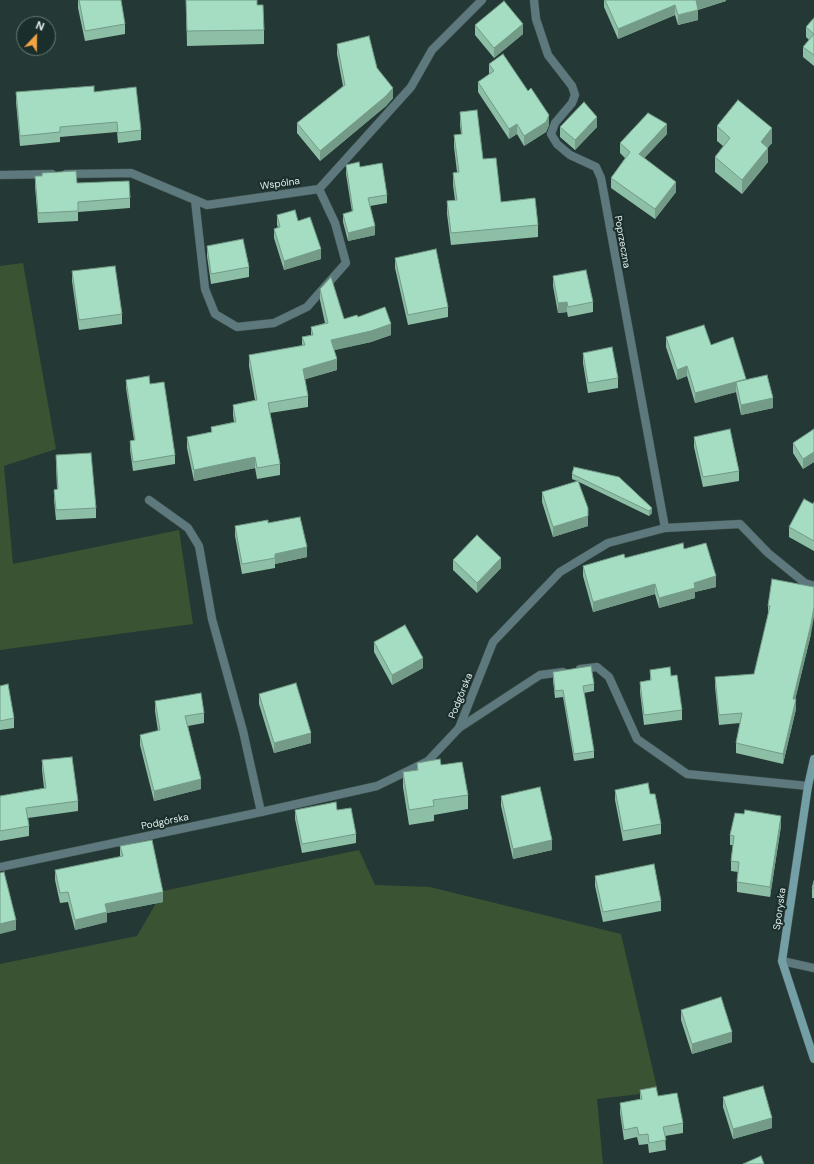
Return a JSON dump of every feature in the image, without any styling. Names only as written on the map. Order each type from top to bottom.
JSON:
[{"type":"street","points":[[195,200],[205,289],[215,314],[237,327],[274,323],[306,307],[346,263],[335,223],[319,189],[411,88],[432,50],[482,0]]},
{"type":"street","name":"Poprzeczna","points":[[534,0],[536,19],[548,55],[572,86],[575,95],[572,103],[555,123],[551,134],[557,144],[570,155],[596,167],[601,178],[665,528]]},
{"type":"street","name":"Wspólna","points":[[0,175],[131,172],[207,205],[319,189]]},
{"type":"street","points":[[149,500],[188,528],[200,546],[212,619],[242,731],[261,812]]},
{"type":"street","name":"Podgórska","points":[[0,867],[377,786],[428,761],[459,728],[493,642],[560,572],[608,543],[665,528],[740,524],[768,553],[805,583],[814,586]]},
{"type":"street","points":[[459,728],[540,675],[597,667],[609,677],[636,739],[687,774],[808,786]]},
{"type":"street","name":"Sporyska","points":[[814,759],[808,786],[782,961],[814,1059]]},
{"type":"street","points":[[782,961],[814,968]]},
{"type":"green space","points":[[23,263],[56,449],[4,466],[13,564],[179,530],[193,624],[0,650],[0,266]]},
{"type":"green space","points":[[359,850],[375,885],[430,887],[621,934],[658,1092],[597,1099],[603,1164],[0,1164],[0,964],[137,936],[163,891]]},
{"type":"building","points":[[79,0],[121,0],[125,24],[85,31]]},
{"type":"building","points":[[186,0],[257,0],[257,5],[263,5],[264,30],[187,31]]},
{"type":"building","points":[[605,0],[696,0],[698,10],[678,15],[675,5],[618,29]]},
{"type":"building","points":[[504,1],[523,24],[494,48],[475,25]]},
{"type":"building","points":[[814,18],[814,34],[806,27]]},
{"type":"building","points":[[814,34],[814,55],[803,47]]},
{"type":"building","points":[[369,36],[377,68],[393,88],[386,96],[320,151],[297,123],[345,85],[337,44]]},
{"type":"building","points":[[503,54],[528,91],[531,88],[549,115],[546,122],[524,136],[517,124],[509,129],[478,82],[494,71],[489,64]]},
{"type":"building","points":[[94,86],[94,92],[136,87],[141,130],[118,133],[117,122],[60,127],[60,132],[20,136],[16,92]]},
{"type":"building","points":[[738,100],[772,128],[761,142],[768,148],[742,180],[715,157],[730,138],[717,126]]},
{"type":"building","points":[[584,102],[597,117],[575,140],[560,127]]},
{"type":"building","points":[[477,110],[483,159],[496,158],[501,202],[535,198],[538,225],[451,233],[447,201],[457,200],[453,173],[459,172],[454,135],[462,134],[460,112]]},
{"type":"building","points":[[648,113],[667,124],[639,154],[676,182],[655,209],[611,178],[630,152],[620,143]]},
{"type":"building","points":[[359,162],[360,167],[382,163],[387,195],[368,198],[375,226],[348,233],[343,214],[353,211],[346,165]]},
{"type":"building","points":[[76,171],[77,183],[129,181],[130,198],[78,202],[78,211],[38,213],[35,176],[42,176],[42,173]]},
{"type":"building","points":[[295,210],[298,221],[310,217],[321,249],[284,261],[274,229],[280,227],[277,215]]},
{"type":"building","points":[[243,239],[249,267],[211,274],[207,246]]},
{"type":"building","points":[[436,249],[448,307],[408,315],[395,258]]},
{"type":"building","points":[[115,266],[122,314],[79,320],[72,271]]},
{"type":"building","points":[[586,270],[593,302],[568,307],[567,302],[558,303],[553,276]]},
{"type":"building","points":[[331,277],[344,319],[357,315],[358,317],[385,307],[391,324],[371,331],[331,340],[337,359],[303,369],[308,396],[268,403],[280,464],[257,468],[255,457],[194,470],[187,437],[212,432],[211,427],[236,422],[233,405],[257,400],[249,355],[305,345],[302,337],[313,335],[311,327],[328,323],[320,289]]},
{"type":"building","points":[[704,325],[711,345],[733,337],[746,379],[695,393],[687,366],[677,370],[666,337]]},
{"type":"building","points":[[612,347],[618,378],[588,383],[583,353]]},
{"type":"building","points":[[767,375],[773,398],[741,405],[736,382]]},
{"type":"building","points":[[149,376],[150,384],[164,382],[175,455],[133,462],[130,441],[135,440],[126,380]]},
{"type":"building","points":[[730,429],[739,471],[703,477],[694,437]]},
{"type":"building","points":[[814,429],[814,452],[803,459],[793,443]]},
{"type":"building","points":[[91,453],[96,508],[56,510],[54,490],[58,489],[56,455]]},
{"type":"building","points":[[574,467],[619,477],[652,508],[649,511],[572,474]]},
{"type":"building","points":[[578,481],[588,508],[588,516],[553,527],[542,492]]},
{"type":"building","points":[[804,499],[813,504],[814,502],[814,541],[789,527]]},
{"type":"building","points":[[300,517],[307,547],[275,554],[275,558],[242,564],[235,526],[268,520],[268,523]]},
{"type":"building","points":[[477,535],[501,558],[477,583],[453,560]]},
{"type":"building","points":[[683,543],[684,549],[706,543],[716,576],[694,583],[695,588],[659,598],[655,584],[593,602],[583,566],[624,554],[625,558]]},
{"type":"building","points":[[772,579],[814,587],[814,607],[811,624],[793,699],[796,699],[783,754],[736,743],[742,713],[719,715],[715,677],[754,674],[770,606],[768,606]]},
{"type":"building","points":[[405,625],[423,658],[392,675],[374,642]]},
{"type":"building","points":[[591,666],[594,684],[583,686],[594,751],[574,754],[563,690],[555,691],[553,672]]},
{"type":"building","points":[[670,667],[671,676],[677,675],[682,710],[644,715],[640,682],[651,680],[650,670]]},
{"type":"building","points":[[296,683],[311,733],[274,743],[259,694]]},
{"type":"building","points":[[8,684],[14,718],[0,721],[0,686]]},
{"type":"building","points":[[201,693],[204,713],[185,716],[201,779],[154,791],[140,735],[160,730],[155,701]]},
{"type":"building","points":[[72,757],[78,801],[26,808],[29,826],[0,831],[0,796],[46,788],[42,760]]},
{"type":"building","points":[[440,759],[441,765],[462,762],[468,795],[433,800],[434,806],[409,810],[403,772],[418,770],[417,763]]},
{"type":"building","points":[[648,783],[650,794],[655,794],[661,824],[623,831],[615,790]]},
{"type":"building","points":[[540,787],[552,840],[513,849],[501,796]]},
{"type":"building","points":[[336,802],[337,810],[351,808],[356,834],[302,844],[295,810]]},
{"type":"building","points":[[745,810],[781,816],[770,887],[737,882],[739,862],[731,861],[734,836],[730,835],[735,813],[744,814]]},
{"type":"building","points":[[152,840],[163,892],[105,904],[107,912],[75,920],[68,892],[60,893],[55,870],[123,856],[120,846]]},
{"type":"building","points":[[654,864],[661,901],[603,912],[595,876]]},
{"type":"building","points":[[4,872],[16,920],[0,924],[0,873]]},
{"type":"building","points":[[721,997],[732,1032],[692,1044],[681,1010]]},
{"type":"building","points":[[763,1086],[772,1118],[733,1129],[723,1097]]},
{"type":"building","points":[[656,1087],[658,1096],[677,1093],[683,1123],[663,1127],[666,1140],[649,1143],[648,1134],[639,1135],[637,1127],[624,1130],[620,1103],[642,1099],[640,1090]]},
{"type":"building","points":[[761,1156],[764,1164],[743,1164]]}]
